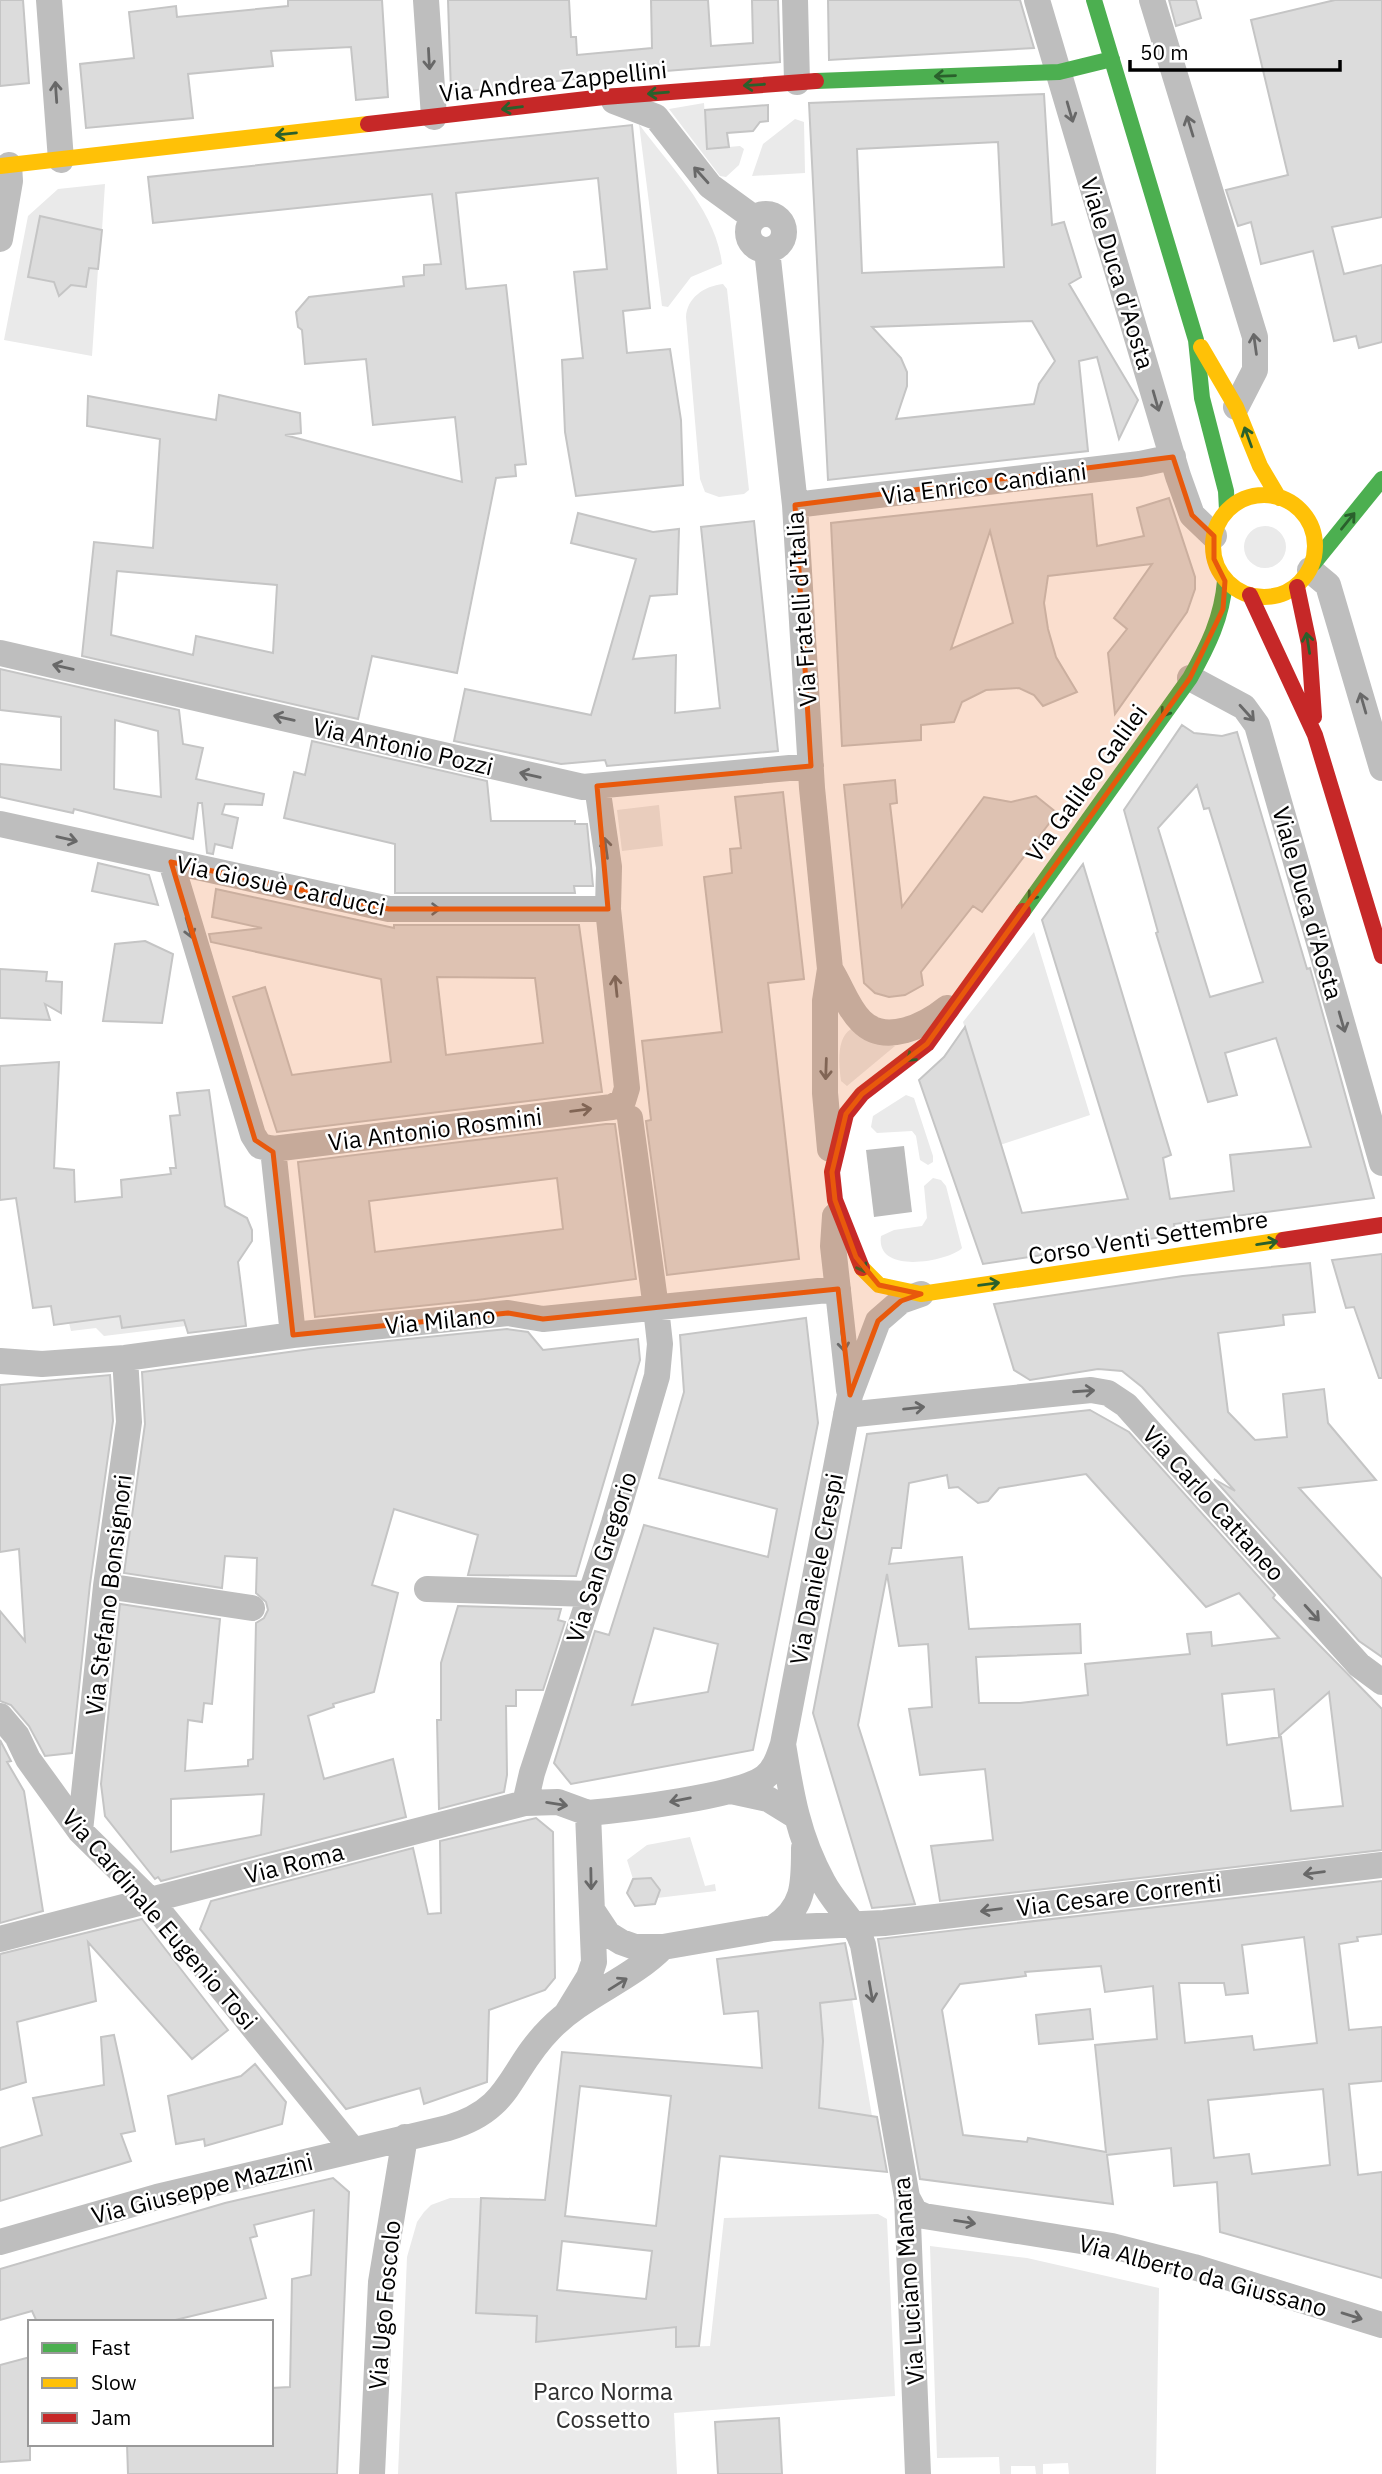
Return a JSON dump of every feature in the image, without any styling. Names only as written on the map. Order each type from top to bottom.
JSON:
[{"type":"street","points":[[49,0],[61,160]]},
{"type":"street","points":[[426,0],[434,117]]},
{"type":"street","points":[[795,0],[797,82]]},
{"type":"street","name":"Viale Duca d'Aosta","points":[[1037,0],[1192,515],[1214,536]]},
{"type":"street","points":[[1094,0],[1196,340],[1202,398],[1226,491],[1227,510]]},
{"type":"street","points":[[1152,0],[1257,347],[1255,370],[1236,407]]},
{"type":"street","name":"Via Andrea Zappellini","points":[[5,166],[604,97],[797,82],[1059,72],[1112,59]]},
{"type":"street","name":"Via Fratelli d'Italia","points":[[604,97],[656,117],[710,186],[754,218],[748,229],[750,242],[767,250],[795,505],[811,766],[830,969]]},
{"type":"street","points":[[0,239],[10,181],[5,166]]},
{"type":"street","points":[[1196,340],[1236,407],[1260,466],[1285,500],[1314,527],[1317,549],[1307,573],[1315,735]]},
{"type":"street","name":"Via Enrico Candiani","points":[[795,505],[1140,464],[1173,457]]},
{"type":"street","points":[[1354,489],[1382,471]]},
{"type":"street","points":[[1314,503],[1247,498],[1227,510],[1220,518],[1214,536],[1214,559],[1225,581],[1250,595],[1269,596],[1307,573],[1382,479]]},
{"type":"street","points":[[1307,573],[1328,586],[1382,768]]},
{"type":"street","name":"Via Galileo Galilei","points":[[921,1294],[879,1285],[865,1274],[835,1200],[832,1172],[843,1123],[851,1106],[862,1094],[919,1052],[1190,678],[1220,619],[1225,581]]},
{"type":"street","points":[[1250,595],[1315,735],[1382,956]]},
{"type":"street","name":"Via Antonio Pozzi","points":[[0,653],[564,783],[597,786],[811,766]]},
{"type":"street","name":"Viale Duca d'Aosta","points":[[1190,678],[1244,707],[1257,725],[1382,1163]]},
{"type":"street","points":[[597,786],[609,867],[608,909],[627,1087],[621,1112]]},
{"type":"street","name":"Via Giosuè Carducci","points":[[0,824],[389,909],[608,909]]},
{"type":"street","points":[[171,862],[253,1135],[267,1148],[293,1335]]},
{"type":"street","points":[[830,969],[854,1013],[866,1026],[876,1030],[897,1031],[919,1026],[936,1017],[956,1000]]},
{"type":"street","points":[[830,969],[825,1001],[825,1093],[832,1172]]},
{"type":"street","name":"Via Antonio Rosmini","points":[[267,1148],[621,1112]]},
{"type":"street","name":"Via San Gregorio","points":[[525,1803],[531,1773],[657,1376],[660,1344],[656,1308],[621,1112]]},
{"type":"street","points":[[835,1200],[833,1246],[848,1405]]},
{"type":"street","name":"Corso Venti Settembre","points":[[921,1294],[1382,1225]]},
{"type":"street","name":"Via Milano","points":[[0,1361],[42,1364],[125,1358],[293,1335],[508,1313],[543,1319],[838,1289]]},
{"type":"street","points":[[848,1405],[878,1321],[901,1301],[921,1294]]},
{"type":"street","name":"Via Stefano Bonsignori","points":[[80,1831],[106,1586],[129,1422],[125,1358]]},
{"type":"street","name":"Via Carlo Cattaneo","points":[[848,1405],[1017,1398],[1091,1390],[1108,1393],[1119,1399],[1359,1665],[1382,1682]]},
{"type":"street","name":"Via Daniele Crespi","points":[[783,1744],[848,1405]]},
{"type":"street","points":[[106,1586],[252,1608]]},
{"type":"street","points":[[427,1589],[590,1594]]},
{"type":"street","name":"Via Cardinale Eugenio Tosi","points":[[0,1716],[17,1736],[29,1759],[80,1831],[150,1900],[353,2150]]},
{"type":"street","points":[[567,2014],[593,1969],[588,1813],[635,1809],[755,1784],[767,1776],[775,1765],[783,1744]]},
{"type":"street","points":[[783,1744],[794,1815],[804,1846],[831,1896],[856,1925]]},
{"type":"street","points":[[726,1791],[758,1796],[794,1815]]},
{"type":"street","name":"Via Roma","points":[[0,1940],[525,1803],[558,1802],[588,1813]]},
{"type":"street","points":[[591,1848],[609,1824],[635,1809]]},
{"type":"street","points":[[592,1910],[608,1934],[635,1947],[663,1947],[773,1928],[795,1912],[799,1901],[804,1846]]},
{"type":"street","name":"Via Cesare Correnti","points":[[773,1928],[856,1925],[1382,1865]]},
{"type":"street","name":"Via Luciano Manara","points":[[856,1925],[863,1945],[906,2197],[918,2474]]},
{"type":"street","points":[[567,2014],[628,1977],[663,1947]]},
{"type":"street","name":"Via Giuseppe Mazzini","points":[[0,2242],[156,2197],[462,2124],[487,2112],[510,2086],[542,2037],[567,2014]]},
{"type":"street","name":"Via Ugo Foscolo","points":[[372,2474],[382,2282],[405,2137]]},
{"type":"street","name":"Via Alberto da Giussano","points":[[906,2197],[915,2212],[924,2216],[1112,2246],[1194,2267],[1382,2325]]},
{"type":"highlighted area","points":[[1173,457],[1192,515],[1214,536],[1214,559],[1225,581],[1223,609],[1190,678],[927,1044],[862,1094],[846,1114],[832,1172],[835,1200],[856,1257],[879,1285],[921,1294],[901,1301],[878,1321],[850,1395],[838,1289],[543,1319],[508,1313],[293,1335],[273,1152],[255,1140],[171,862],[389,909],[608,909],[597,786],[811,766],[795,505]]},
{"type":"green space","points":[[704,103],[707,149],[740,146],[744,149],[739,165],[726,177],[720,176],[669,109]]},
{"type":"green space","points":[[795,119],[804,122],[805,173],[752,176],[763,144]]},
{"type":"green space","points":[[639,124],[701,207],[718,244],[722,264],[691,277],[668,307],[662,306]]},
{"type":"green space","points":[[105,184],[102,230],[40,216],[28,277],[85,287],[89,268],[98,269],[92,356],[4,340],[28,216],[58,189]]},
{"type":"green space","points":[[723,284],[727,289],[749,490],[744,494],[719,497],[705,492],[700,479],[686,317],[690,304],[698,294],[709,287]]},
{"type":"green space","points":[[1265,526],[1280,532],[1286,547],[1280,562],[1265,568],[1250,562],[1244,547],[1250,532]]},
{"type":"green space","points":[[659,805],[663,846],[622,851],[617,810]]},
{"type":"green space","points":[[1034,932],[1090,1115],[1000,1145],[963,1022]]},
{"type":"green space","points":[[851,1029],[895,1046],[847,1086],[841,1081],[840,1053],[843,1039]]},
{"type":"green space","points":[[906,1095],[914,1098],[933,1156],[933,1162],[928,1165],[920,1160],[916,1136],[912,1131],[877,1133],[871,1127],[873,1116]]},
{"type":"green space","points":[[933,1178],[941,1180],[946,1186],[962,1248],[944,1257],[916,1262],[890,1257],[882,1249],[881,1236],[894,1230],[922,1226],[927,1218],[924,1186]]},
{"type":"green space","points":[[120,1316],[122,1327],[184,1320],[186,1326],[104,1336],[96,1328],[71,1331],[69,1323]]},
{"type":"green space","points":[[690,1837],[705,1886],[715,1884],[716,1891],[657,1898],[651,1878],[633,1879],[627,1860],[647,1845]]},
{"type":"green space","points":[[852,1999],[872,2116],[819,2108],[823,2041],[820,2003]]},
{"type":"green space","name":"Parco Norma Cossetto","points":[[450,2198],[481,2198],[476,2313],[523,2315],[545,2201],[537,2342],[676,2327],[676,2347],[710,2346],[724,2218],[878,2214],[887,2219],[895,2396],[674,2413],[677,2474],[398,2474],[407,2257],[417,2222],[424,2212],[431,2205]]},
{"type":"green space","points":[[930,2246],[1027,2258],[1159,2288],[1156,2474],[1069,2474],[1068,2463],[1043,2464],[1043,2474],[1036,2474],[1035,2466],[1011,2466],[1011,2474],[1000,2474],[999,2457],[937,2458]]},
{"type":"shaded area","points":[[904,1146],[912,1212],[874,1217],[866,1150]]},
{"type":"building","points":[[0,0],[23,0],[29,83],[0,86]]},
{"type":"building","points":[[288,0],[382,0],[388,97],[356,100],[351,47],[271,51],[273,66],[188,74],[193,118],[86,128],[80,64],[134,58],[129,12],[176,6],[177,17],[288,6]]},
{"type":"building","points":[[448,0],[569,0],[571,37],[576,37],[577,55],[652,48],[651,0],[708,0],[711,46],[753,43],[752,0],[778,0],[780,62],[602,76],[451,93]]},
{"type":"building","points":[[828,0],[1020,0],[1034,48],[829,60]]},
{"type":"building","points":[[1169,0],[1196,0],[1201,18],[1176,26]]},
{"type":"building","points":[[1335,0],[1382,0],[1382,217],[1332,227],[1344,274],[1382,265],[1382,342],[1359,348],[1356,336],[1334,341],[1313,251],[1261,264],[1251,222],[1238,226],[1226,190],[1288,175],[1251,20]]},
{"type":"building","points":[[1044,94],[1052,225],[1064,222],[1081,277],[1069,284],[1138,400],[1119,439],[1097,357],[1079,361],[1088,451],[828,480],[809,103]],"holes":[[[998,142],[1004,267],[862,273],[857,149]],[[1032,321],[1055,361],[1039,384],[1034,404],[896,419],[907,386],[907,372],[901,358],[872,327]]]},
{"type":"building","points":[[768,105],[768,121],[760,122],[753,131],[727,133],[729,147],[707,149],[705,110]]},
{"type":"building","points":[[632,125],[650,308],[623,311],[627,353],[670,349],[681,420],[683,485],[576,496],[565,432],[562,360],[583,358],[574,272],[607,269],[598,178],[456,193],[466,289],[506,285],[526,464],[515,465],[516,476],[496,478],[457,673],[372,656],[358,719],[82,656],[94,542],[153,548],[160,439],[87,426],[88,396],[216,420],[219,395],[300,413],[301,433],[285,435],[462,482],[455,417],[373,425],[366,359],[305,364],[302,330],[298,327],[296,312],[309,297],[404,286],[403,277],[424,275],[424,265],[441,264],[432,194],[153,223],[148,177]],"holes":[[[117,571],[277,585],[273,653],[196,636],[193,655],[111,635]]]},
{"type":"building","points":[[40,216],[102,230],[98,269],[89,268],[86,287],[71,285],[59,296],[54,282],[28,277]]},
{"type":"building","points":[[1092,494],[1097,546],[1144,536],[1137,508],[1169,498],[1195,577],[1195,589],[1187,612],[1115,714],[1108,653],[1127,629],[1114,618],[1152,564],[1048,576],[1044,603],[1048,629],[1056,657],[1077,692],[1043,706],[1034,695],[1019,688],[986,690],[962,702],[954,722],[921,725],[921,740],[842,746],[831,523]],"holes":[[[990,531],[1013,623],[951,649]]]},
{"type":"building","points":[[578,513],[653,532],[679,529],[677,594],[650,596],[633,659],[676,655],[675,713],[720,708],[701,527],[754,521],[778,751],[607,766],[605,760],[561,764],[454,741],[465,689],[591,715],[636,559],[571,543]]},
{"type":"building","points":[[0,669],[179,710],[183,744],[203,748],[196,779],[264,794],[262,805],[225,804],[222,814],[238,818],[232,848],[215,844],[213,854],[207,853],[202,803],[198,803],[193,839],[74,809],[73,813],[0,797],[0,764],[61,770],[61,717],[0,710]],"holes":[[[115,720],[158,731],[161,797],[114,789]]]},
{"type":"building","points":[[1182,725],[1194,733],[1222,736],[1237,732],[1307,969],[1310,968],[1374,1198],[1174,1224],[1176,1235],[983,1264],[919,1080],[944,1057],[965,1027],[1022,1213],[1128,1199],[1042,920],[1083,864],[1171,1155],[1163,1158],[1170,1199],[1234,1191],[1230,1155],[1311,1147],[1276,1038],[1225,1053],[1237,1095],[1208,1102],[1156,933],[1158,932],[1124,810]],"holes":[[[1197,785],[1204,809],[1209,808],[1263,982],[1210,997],[1158,828]]]},
{"type":"building","points":[[312,741],[487,781],[491,821],[575,821],[575,824],[587,824],[593,886],[574,886],[575,893],[395,893],[395,844],[284,818],[294,772],[305,775]]},
{"type":"building","points":[[895,780],[897,803],[890,804],[902,907],[984,797],[1011,802],[1036,796],[1057,813],[982,912],[973,906],[921,972],[923,985],[905,995],[889,997],[875,993],[864,983],[844,785]]},
{"type":"building","points":[[783,792],[804,979],[768,983],[799,1259],[667,1275],[646,1121],[651,1120],[642,1041],[722,1032],[704,877],[732,873],[730,849],[741,848],[735,797]]},
{"type":"building","points":[[98,863],[149,875],[158,905],[92,891]]},
{"type":"building","points":[[216,889],[394,928],[394,925],[579,925],[602,1092],[277,1132],[233,997],[265,987],[292,1075],[391,1062],[381,979],[211,942],[209,934],[262,928],[212,917]],"holes":[[[437,977],[535,978],[543,1043],[446,1055]]]},
{"type":"building","points":[[145,941],[173,954],[162,1023],[103,1021],[115,944]]},
{"type":"building","points":[[0,969],[47,972],[46,981],[62,982],[61,1013],[45,1004],[50,1020],[0,1018]]},
{"type":"building","points":[[59,1062],[54,1168],[74,1170],[75,1202],[122,1197],[121,1180],[171,1174],[170,1168],[176,1168],[170,1116],[180,1115],[177,1093],[209,1090],[225,1206],[247,1218],[252,1230],[252,1241],[238,1262],[246,1326],[188,1333],[184,1320],[122,1328],[120,1316],[54,1325],[51,1306],[33,1308],[16,1198],[0,1200],[0,1066]]},
{"type":"building","points":[[615,1124],[636,1279],[477,1300],[315,1317],[298,1162]],"holes":[[[557,1178],[563,1229],[375,1252],[369,1201]]]},
{"type":"building","points":[[1382,1254],[1382,1378],[1379,1378],[1354,1307],[1346,1308],[1332,1260]]},
{"type":"building","points":[[1310,1263],[1315,1312],[1283,1315],[1284,1325],[1218,1333],[1228,1412],[1255,1440],[1287,1437],[1283,1394],[1324,1389],[1328,1423],[1376,1480],[1299,1488],[1382,1579],[1382,1657],[1359,1641],[1214,1479],[1235,1491],[1142,1387],[1122,1371],[1098,1369],[1030,1380],[1014,1370],[994,1304],[1183,1276]]},
{"type":"building","points":[[806,1318],[818,1423],[753,1750],[571,1784],[554,1763],[595,1631],[609,1635],[644,1525],[768,1557],[777,1509],[659,1478],[684,1392],[680,1335]],"holes":[[[654,1628],[718,1644],[708,1692],[632,1705]]]},
{"type":"building","points":[[507,1329],[528,1332],[543,1350],[638,1339],[640,1360],[576,1576],[468,1575],[478,1535],[394,1509],[372,1585],[398,1593],[374,1692],[333,1704],[334,1707],[308,1716],[324,1779],[393,1759],[406,1817],[161,1881],[158,1877],[155,1879],[105,1816],[101,1784],[120,1604],[220,1619],[212,1704],[204,1703],[202,1722],[188,1720],[185,1771],[248,1766],[248,1760],[253,1759],[256,1623],[264,1618],[268,1610],[266,1602],[256,1593],[257,1558],[225,1556],[222,1588],[124,1573],[145,1424],[142,1372],[318,1348]],"holes":[[[264,1794],[261,1835],[171,1852],[171,1799]]]},
{"type":"building","points":[[110,1375],[113,1421],[90,1584],[72,1753],[45,1756],[29,1726],[11,1705],[0,1701],[0,1611],[25,1641],[19,1549],[0,1552],[0,1385]]},
{"type":"building","points":[[1090,1410],[1129,1432],[1275,1595],[1273,1598],[1382,1709],[1382,1850],[940,1901],[931,1846],[993,1840],[985,1769],[920,1775],[909,1709],[932,1707],[928,1644],[899,1646],[887,1574],[858,1725],[915,1904],[872,1908],[813,1713],[867,1434]],"holes":[[[1086,1474],[1206,1607],[1239,1593],[1279,1638],[1212,1646],[1211,1632],[1187,1634],[1190,1654],[1085,1664],[1088,1695],[1020,1703],[979,1703],[976,1657],[1081,1653],[1080,1624],[969,1629],[962,1557],[889,1564],[892,1548],[901,1548],[909,1483],[947,1475],[949,1488],[958,1487],[978,1503],[988,1501],[999,1488]],[[1274,1689],[1279,1736],[1329,1692],[1343,1806],[1291,1811],[1281,1737],[1227,1745],[1222,1694]]]},
{"type":"building","points":[[458,1606],[561,1609],[558,1620],[565,1622],[543,1690],[516,1690],[516,1706],[506,1706],[507,1775],[504,1792],[439,1809],[437,1720],[441,1720],[441,1663]]},
{"type":"building","points":[[0,1740],[11,1761],[7,1762],[24,1791],[43,1911],[0,1923]]},
{"type":"building","points":[[536,1818],[553,1832],[555,1978],[545,1990],[489,2010],[487,2082],[424,2104],[420,2088],[346,2109],[200,1929],[211,1901],[413,1848],[428,1914],[441,1913],[440,1841]]},
{"type":"building","points":[[651,1878],[660,1890],[655,1904],[635,1906],[627,1893],[633,1879]]},
{"type":"building","points":[[1382,1881],[1382,1934],[1357,1937],[1358,1941],[1339,1944],[1349,2030],[1382,2027],[1382,2081],[1349,2084],[1358,2175],[1382,2172],[1382,2278],[1220,2232],[1217,2182],[1174,2186],[1171,2148],[1107,2155],[1113,2204],[920,2179],[878,1939]],"holes":[[[1304,1937],[1317,2043],[1254,2050],[1252,2036],[1185,2043],[1179,1983],[1224,1983],[1226,1995],[1248,1993],[1242,1945]],[[1101,1966],[1105,1992],[1153,1986],[1157,2039],[1095,2045],[1106,2152],[1028,2138],[1027,2142],[963,2135],[942,2010],[960,1984],[1026,1976],[1025,1972]],[[1323,2089],[1330,2165],[1252,2174],[1249,2154],[1214,2158],[1208,2100]]]},
{"type":"building","points":[[142,1919],[228,2030],[192,2059],[88,1942],[96,2001],[17,2022],[26,2082],[0,2090],[0,1954]]},
{"type":"building","points":[[845,1943],[856,1999],[820,2003],[823,2041],[819,2108],[877,2117],[887,2172],[720,2156],[699,2346],[676,2347],[676,2327],[536,2342],[537,2316],[476,2313],[481,2198],[545,2200],[562,2052],[762,2068],[758,2011],[724,2014],[717,1959]],"holes":[[[580,2086],[671,2096],[656,2226],[565,2216]],[[562,2241],[652,2251],[646,2299],[557,2290]]]},
{"type":"building","points":[[1090,2009],[1093,2039],[1039,2044],[1036,2015]]},
{"type":"building","points":[[114,2035],[135,2131],[121,2134],[131,2161],[0,2201],[0,2148],[42,2135],[33,2098],[104,2085],[101,2037]]},
{"type":"building","points":[[255,2064],[286,2102],[282,2124],[205,2146],[204,2139],[176,2144],[168,2096],[241,2076]]},
{"type":"building","points":[[333,2178],[349,2192],[337,2474],[128,2474],[127,2446],[273,2446],[273,2388],[290,2387],[292,2279],[311,2275],[314,2210],[254,2225],[257,2236],[250,2238],[266,2298],[175,2320],[36,2320],[32,2311],[0,2320],[0,2269],[225,2203]]},
{"type":"building","points":[[28,2358],[30,2460],[0,2462],[0,2365]]},
{"type":"building","points":[[779,2418],[782,2474],[718,2474],[715,2422]]},
{"type":"traffic: fast","points":[[1094,0],[1196,340],[1202,398],[1226,491],[1227,510]]},
{"type":"traffic: fast","points":[[816,81],[1059,72],[1112,59]]},
{"type":"traffic: fast","points":[[1314,563],[1382,479]]},
{"type":"traffic: fast","points":[[1023,911],[1190,678],[1213,631],[1221,607],[1225,581]]},
{"type":"traffic: slow","points":[[0,166],[368,124]]},
{"type":"traffic: slow","points":[[1201,347],[1236,407],[1260,466],[1279,498]]},
{"type":"traffic: slow","points":[[1264,495],[1284,498],[1307,517],[1312,526],[1315,546],[1312,566],[1293,589],[1284,594],[1264,597],[1244,594],[1221,575],[1216,566],[1213,546],[1216,526],[1235,503],[1244,498],[1264,495]]},
{"type":"traffic: slow","points":[[862,1268],[879,1285],[921,1294],[1283,1240]]},
{"type":"traffic: jam","points":[[368,124],[604,97],[816,81]]},
{"type":"traffic: jam","points":[[1297,587],[1309,644],[1314,717]]},
{"type":"traffic: jam","points":[[1250,595],[1315,735],[1382,956]]},
{"type":"traffic: jam","points":[[862,1268],[835,1200],[832,1172],[846,1114],[862,1094],[927,1044],[1023,911]]},
{"type":"traffic: jam","points":[[1283,1240],[1382,1225]]}]
